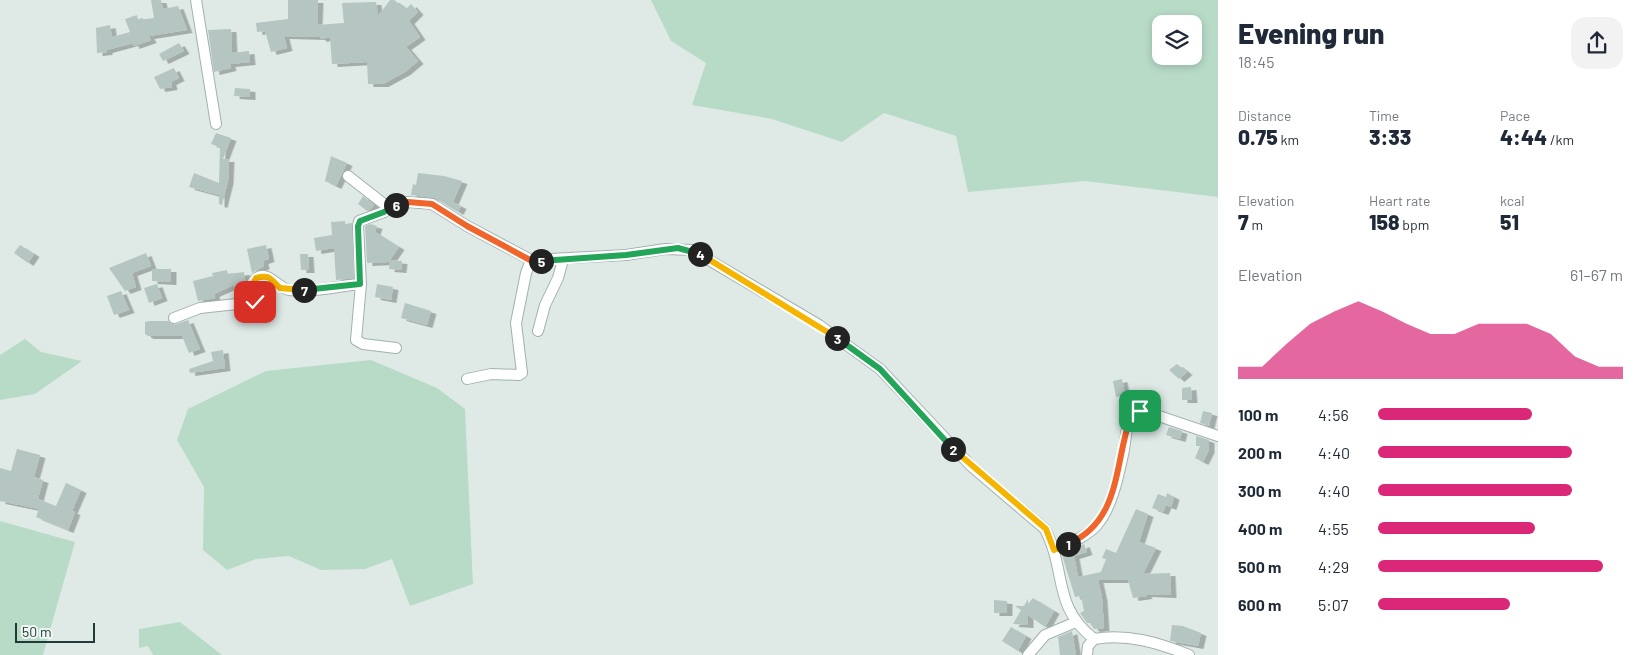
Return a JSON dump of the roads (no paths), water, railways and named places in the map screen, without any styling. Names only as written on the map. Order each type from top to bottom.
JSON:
[{"type":"street","points":[[196,0],[216,124]]},
{"type":"street","points":[[348,176],[389,208]]},
{"type":"street","points":[[396,348],[363,344],[356,340],[360,284],[358,226],[360,221],[389,208],[408,202],[432,204],[467,226],[530,260],[563,260],[678,248],[692,250],[819,325],[880,369],[971,466],[1046,529],[1054,550],[1070,615],[1094,639]]},
{"type":"street","points":[[467,379],[491,374],[514,375],[522,373],[516,323],[530,260]]},
{"type":"street","points":[[538,331],[545,305],[558,278],[563,260]]},
{"type":"street","points":[[174,318],[200,308],[255,302],[257,297],[254,282],[256,278],[264,276],[271,277],[280,288],[297,291],[360,284]]},
{"type":"street","points":[[1054,550],[1075,541],[1097,525],[1115,485],[1129,421],[1133,413],[1140,411],[1150,413],[1218,436]]},
{"type":"street","points":[[1028,655],[1045,634],[1076,622]]},
{"type":"street","points":[[1087,655],[1088,646],[1094,639],[1110,636],[1125,637],[1189,655]]}]
